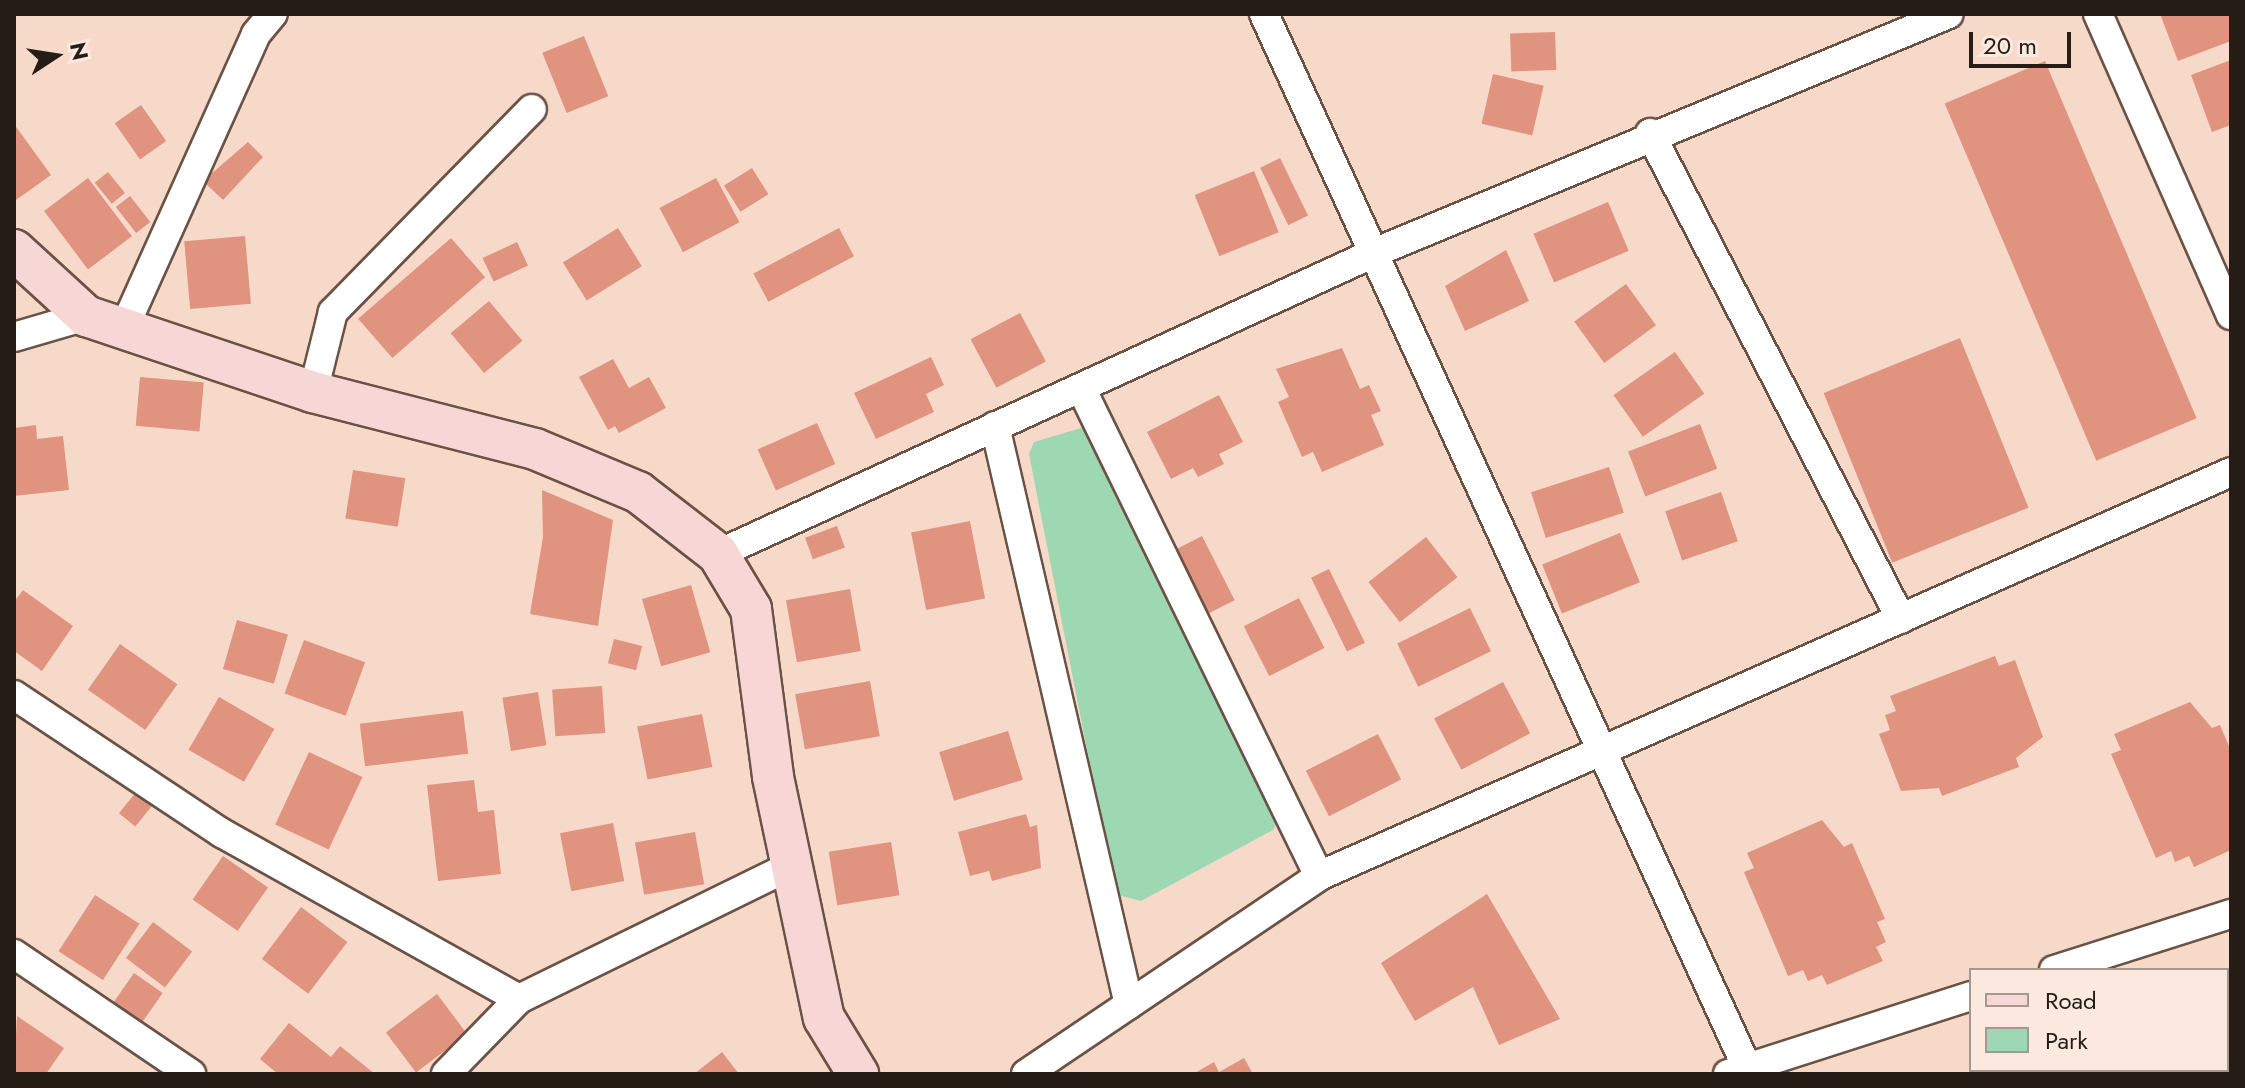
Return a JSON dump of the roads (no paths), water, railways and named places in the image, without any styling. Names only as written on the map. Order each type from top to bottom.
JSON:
[{"type":"street","points":[[124,328],[256,34],[273,14]]},
{"type":"street","points":[[1264,14],[1376,252],[1602,751],[1742,1072],[1969,997]]},
{"type":"street","points":[[718,554],[1376,252],[1650,133],[1949,14]]},
{"type":"street","points":[[2098,14],[2231,315]]},
{"type":"street","points":[[313,392],[333,312],[532,109]]},
{"type":"street","points":[[1650,133],[1901,619]]},
{"type":"street","points":[[14,250],[86,316],[313,392],[535,449],[638,492],[718,554],[751,609],[791,866],[824,1018],[858,1074]]},
{"type":"street","points":[[14,337],[86,316]]},
{"type":"street","points":[[1081,388],[1319,876]]},
{"type":"street","points":[[995,426],[1129,1005]]},
{"type":"street","points":[[1026,1074],[1319,876],[2231,472]]},
{"type":"street","points":[[14,695],[222,833],[519,999]]},
{"type":"street","points":[[446,1074],[519,999],[791,866]]},
{"type":"street","points":[[2060,968],[2231,914]]},
{"type":"street","points":[[14,954],[191,1074]]}]
